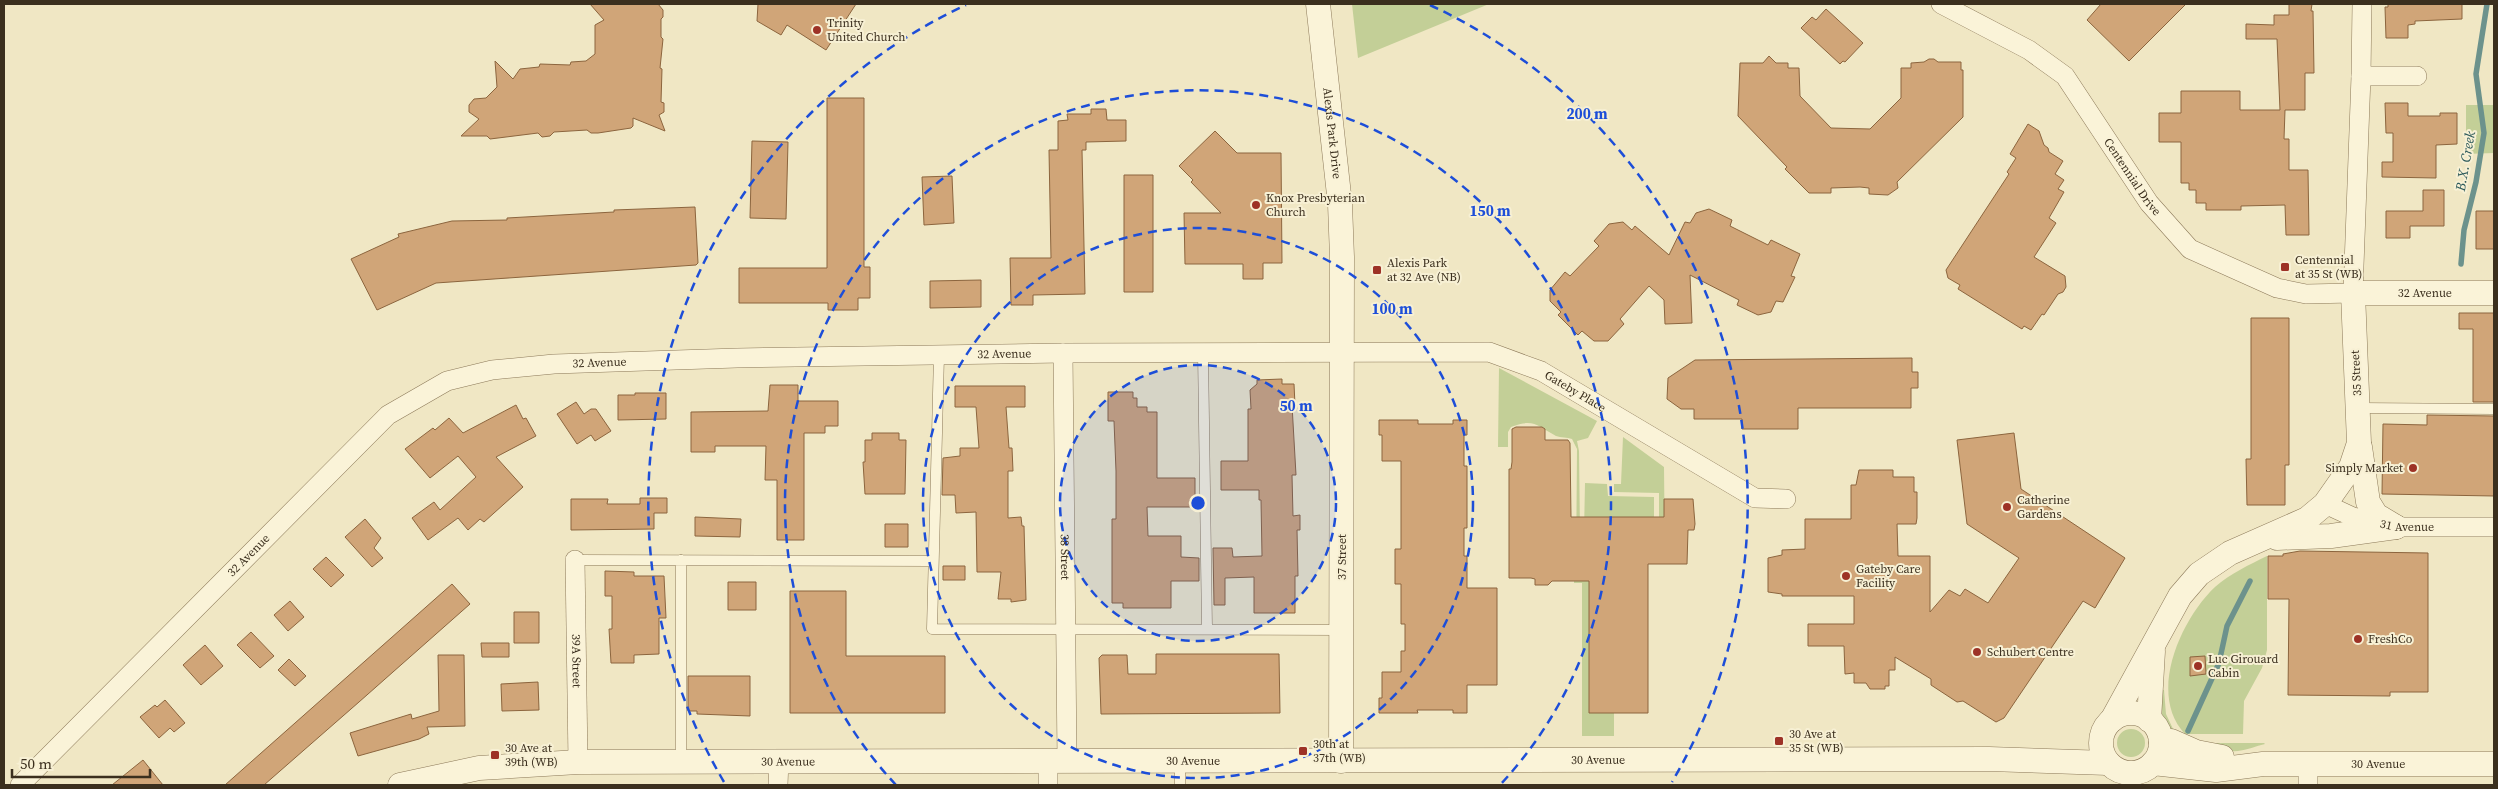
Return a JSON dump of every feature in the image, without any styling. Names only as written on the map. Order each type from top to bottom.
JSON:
[{"type":"street","name":"Alexis Park Drive","points":[[1318,4],[1340,204],[1344,353]]},
{"type":"street","name":"Centennial Drive","points":[[1941,4],[2029,50],[2065,76],[2148,203],[2190,250],[2277,288],[2306,294],[2353,293]]},
{"type":"street","name":"35 Street","points":[[2112,720],[2180,596],[2199,574],[2230,553],[2307,519],[2325,504],[2351,467],[2360,443],[2353,293],[2362,76],[2362,4]]},
{"type":"street","points":[[2362,76],[2417,76]]},
{"type":"street","name":"32 Avenue","points":[[2353,293],[2494,293]]},
{"type":"street","name":"Gateby Place","points":[[1344,353],[1489,352],[1541,371],[1754,498],[1786,499]]},
{"type":"street","name":"32 Avenue","points":[[20,785],[388,415],[447,381],[492,370],[554,364],[737,358],[1063,353],[1344,353]]},
{"type":"street","name":"38 Street","points":[[1048,785],[1057,760],[1066,629],[1063,353]]},
{"type":"street","name":"37 Street","points":[[1341,761],[1344,353]]},
{"type":"street","points":[[2360,443],[2368,502],[2376,514],[2396,527]]},
{"type":"street","name":"31 Avenue","points":[[2325,504],[2353,517],[2396,527],[2494,527]]},
{"type":"street","points":[[2263,539],[2331,536],[2396,527]]},
{"type":"street","name":"39A Street","points":[[575,560],[578,762]]},
{"type":"street","name":"35 Street","points":[[2149,720],[2154,644]]},
{"type":"street","points":[[2124,714],[2139,715],[2149,720],[2156,727],[2157,752],[2139,772],[2128,774],[2117,770],[2105,753],[2105,728],[2112,720],[2124,714]]},
{"type":"street","name":"30 Avenue","points":[[2157,752],[2216,770],[2263,764],[2308,775],[2494,764]]},
{"type":"street","name":"30 Avenue","points":[[400,785],[479,768],[578,762],[779,760],[1989,759],[2105,753]]},
{"type":"street","points":[[778,785],[779,760]]},
{"type":"lane","points":[[1203,353],[1207,628]]},
{"type":"lane","points":[[939,355],[932,629],[1207,628],[1342,630]]},
{"type":"lane","points":[[2358,408],[2494,409]]},
{"type":"lane","points":[[575,560],[933,561]]},
{"type":"lane","points":[[681,560],[682,762]]},
{"type":"lane","points":[[1180,761],[1180,785]]},
{"type":"green space","points":[[1352,4],[1489,4],[1358,58]]},
{"type":"green space","points":[[2466,105],[2494,105],[2494,153],[2466,154]]},
{"type":"green space","points":[[1499,368],[1597,421],[1588,438],[1577,441],[1579,451],[1580,533],[1584,533],[1585,483],[1607,484],[1608,496],[1654,497],[1654,517],[1589,517],[1614,713],[1614,736],[1582,736],[1582,583],[1574,583],[1574,574],[1576,573],[1577,449],[1572,439],[1556,436],[1530,423],[1511,427],[1508,432],[1508,447],[1498,447]]},
{"type":"green space","points":[[1623,437],[1664,467],[1665,563],[1659,563],[1659,493],[1614,492],[1614,484],[1621,484]]},
{"type":"green space","points":[[2267,556],[2267,650],[2262,668],[2244,701],[2243,734],[2185,734],[2174,718],[2169,699],[2169,678],[2173,658],[2181,637],[2202,601],[2215,587],[2234,573]]},
{"type":"green space","points":[[2158,689],[2164,690],[2166,714],[2173,729],[2183,740],[2199,743],[2265,744],[2238,751],[2222,751],[2207,749],[2182,740],[2171,731],[2164,720],[2159,706]]},
{"type":"green space","points":[[2131,729],[2141,733],[2145,743],[2141,753],[2131,757],[2121,753],[2117,743],[2121,733]]},
{"type":"building","points":[[590,4],[658,4],[663,10],[663,17],[661,19],[661,37],[663,39],[660,68],[662,69],[661,102],[664,103],[664,112],[659,115],[665,131],[633,118],[633,126],[631,128],[598,133],[591,133],[587,130],[554,132],[550,136],[542,137],[538,133],[490,139],[487,136],[461,136],[479,119],[469,112],[469,105],[474,99],[486,98],[497,87],[495,61],[513,79],[520,69],[539,67],[540,64],[570,65],[571,62],[586,61],[595,54],[595,25],[604,20]]},
{"type":"building","name":"Trinity United Church","points":[[758,4],[856,4],[826,50],[787,25],[781,35],[757,21]]},
{"type":"building","points":[[2101,4],[2186,4],[2129,61],[2087,20]]},
{"type":"building","points":[[2289,4],[2312,4],[2311,11],[2313,11],[2314,73],[2305,73],[2305,110],[2285,110],[2284,139],[2289,139],[2289,170],[2308,170],[2309,235],[2286,235],[2285,205],[2241,206],[2241,210],[2206,210],[2206,203],[2196,203],[2196,190],[2189,190],[2189,183],[2181,183],[2181,142],[2159,142],[2159,113],[2181,113],[2181,91],[2240,91],[2240,110],[2280,110],[2277,39],[2246,39],[2246,24],[2274,25],[2274,15],[2289,15]]},
{"type":"building","points":[[2388,4],[2462,4],[2462,19],[2415,21],[2415,24],[2408,25],[2408,38],[2386,38],[2385,7],[2388,7]]},
{"type":"building","points":[[1826,9],[1863,43],[1845,62],[1843,61],[1840,64],[1801,28],[1812,17],[1816,20]]},
{"type":"building","points":[[1769,56],[1776,63],[1788,63],[1788,68],[1799,68],[1800,96],[1831,128],[1870,129],[1901,98],[1901,68],[1911,68],[1911,63],[1924,62],[1929,59],[1934,59],[1938,62],[1961,62],[1961,70],[1963,70],[1963,117],[1897,182],[1898,188],[1888,195],[1869,194],[1869,188],[1860,187],[1831,188],[1831,193],[1809,193],[1738,116],[1740,63],[1763,63]]},
{"type":"building","points":[[827,98],[864,98],[864,267],[870,267],[870,298],[858,298],[858,310],[828,310],[828,303],[739,303],[739,268],[827,268]]},
{"type":"building","points":[[2385,103],[2408,103],[2408,116],[2440,116],[2440,113],[2457,113],[2457,144],[2436,145],[2436,178],[2382,177],[2382,162],[2393,162],[2393,133],[2386,133]]},
{"type":"building","points":[[1091,109],[1106,109],[1107,120],[1126,120],[1126,141],[1086,142],[1086,150],[1082,150],[1085,294],[1033,295],[1033,305],[1011,305],[1010,258],[1051,258],[1049,150],[1058,150],[1058,121],[1068,120],[1067,114],[1091,114]]},
{"type":"building","points":[[2028,124],[2039,131],[2044,145],[2048,148],[2049,152],[2063,161],[2055,174],[2064,180],[2058,189],[2064,192],[2049,218],[2056,223],[2034,257],[2065,276],[2066,287],[2063,292],[2058,294],[2031,330],[2024,326],[2022,329],[1958,289],[1960,285],[1948,278],[1946,270],[2009,174],[2007,172],[2016,158],[2010,154]]},
{"type":"building","name":"Knox Presbyterian Church","points":[[1215,131],[1237,153],[1281,153],[1282,263],[1263,263],[1263,279],[1243,279],[1243,264],[1185,264],[1184,213],[1221,213],[1191,182],[1193,180],[1179,166]]},
{"type":"building","points":[[752,141],[788,142],[786,219],[750,218]]},
{"type":"building","points":[[1124,175],[1153,175],[1153,292],[1124,292]]},
{"type":"building","points":[[952,176],[954,223],[924,225],[922,177]]},
{"type":"building","points":[[2423,190],[2444,190],[2444,226],[2410,226],[2410,238],[2386,238],[2386,211],[2423,211]]},
{"type":"building","points":[[695,207],[698,263],[696,265],[436,283],[377,310],[351,259],[399,237],[398,234],[452,221],[507,220],[507,218],[614,212],[614,210]]},
{"type":"building","points":[[1709,209],[1732,220],[1730,226],[1768,245],[1771,240],[1800,254],[1791,276],[1795,277],[1783,302],[1776,301],[1771,312],[1758,315],[1737,305],[1739,300],[1690,275],[1692,323],[1665,324],[1664,300],[1649,286],[1620,319],[1624,324],[1608,341],[1594,341],[1582,331],[1578,335],[1558,315],[1561,312],[1550,301],[1550,290],[1565,272],[1570,276],[1599,246],[1594,241],[1609,224],[1623,222],[1632,230],[1635,226],[1669,255],[1685,222],[1690,223],[1696,213]]},
{"type":"building","points":[[2476,211],[2494,211],[2494,249],[2476,249]]},
{"type":"building","points":[[981,280],[981,307],[930,308],[930,281]]},
{"type":"building","points":[[2459,313],[2494,313],[2494,402],[2473,402],[2473,329],[2459,329]]},
{"type":"building","points":[[2251,318],[2289,318],[2289,465],[2285,465],[2285,505],[2247,505],[2246,459],[2251,459]]},
{"type":"building","points":[[1912,358],[1912,372],[1918,372],[1918,388],[1911,388],[1911,408],[1798,408],[1798,429],[1742,429],[1742,419],[1694,419],[1694,409],[1681,409],[1667,399],[1668,378],[1695,360]]},
{"type":"building","points":[[1282,379],[1282,384],[1294,384],[1295,405],[1292,405],[1296,475],[1292,475],[1293,516],[1300,515],[1300,530],[1297,530],[1298,576],[1295,576],[1295,613],[1254,613],[1254,577],[1225,578],[1225,605],[1214,605],[1213,548],[1232,548],[1233,557],[1262,556],[1261,500],[1259,500],[1259,490],[1221,490],[1221,461],[1248,461],[1248,409],[1251,409],[1250,390],[1257,384],[1257,380]]},
{"type":"building","points":[[770,385],[798,385],[798,401],[838,401],[838,426],[825,426],[825,433],[804,433],[804,540],[777,540],[777,480],[765,480],[766,446],[715,446],[715,452],[691,452],[691,412],[768,411]]},
{"type":"building","points":[[955,386],[1025,386],[1025,407],[1006,407],[1009,448],[1012,448],[1013,471],[1008,471],[1008,518],[1021,517],[1022,526],[1024,526],[1026,600],[1011,602],[1011,599],[998,599],[1001,572],[977,572],[976,512],[956,513],[955,495],[942,495],[943,458],[960,456],[960,448],[979,448],[976,407],[955,407]]},
{"type":"building","points":[[1108,392],[1133,392],[1133,398],[1137,398],[1137,407],[1147,407],[1147,412],[1157,412],[1157,478],[1195,478],[1195,500],[1190,500],[1190,507],[1147,507],[1148,536],[1181,536],[1181,557],[1199,558],[1199,581],[1171,581],[1171,608],[1123,608],[1123,603],[1112,603],[1112,519],[1116,519],[1116,471],[1114,421],[1108,421]]},
{"type":"building","points":[[635,393],[666,393],[666,419],[618,420],[618,395],[635,395]]},
{"type":"building","points":[[576,402],[584,414],[591,409],[596,409],[611,431],[595,441],[591,435],[577,444],[557,414]]},
{"type":"building","points":[[516,405],[523,419],[526,418],[536,436],[496,457],[523,487],[484,522],[480,519],[468,530],[458,518],[428,540],[412,518],[434,502],[440,510],[476,477],[458,456],[430,478],[405,449],[433,428],[435,430],[449,418],[463,433]]},
{"type":"building","points":[[2427,415],[2494,416],[2494,496],[2382,494],[2383,424],[2427,425]]},
{"type":"building","points":[[1379,420],[1418,420],[1418,424],[1453,424],[1453,420],[1467,420],[1467,435],[1464,435],[1464,466],[1467,466],[1467,528],[1464,528],[1464,556],[1467,556],[1467,588],[1497,588],[1497,685],[1467,685],[1467,713],[1453,713],[1453,710],[1417,710],[1418,713],[1379,713],[1379,698],[1382,698],[1382,672],[1401,672],[1401,651],[1405,651],[1405,624],[1401,624],[1401,584],[1395,584],[1395,549],[1401,549],[1401,461],[1382,461],[1382,435],[1379,435]]},
{"type":"building","points":[[1516,427],[1542,427],[1545,429],[1545,440],[1568,440],[1570,443],[1571,517],[1664,517],[1664,499],[1693,499],[1695,524],[1694,530],[1688,530],[1687,564],[1648,564],[1648,713],[1589,713],[1589,581],[1552,581],[1548,585],[1535,585],[1535,579],[1509,578],[1509,469],[1511,469],[1512,462],[1512,429]]},
{"type":"building","points":[[872,433],[899,433],[899,440],[906,440],[905,494],[865,494],[863,462],[865,462],[865,440],[872,440]]},
{"type":"building","points":[[2014,433],[2021,489],[2125,558],[2095,608],[2083,601],[2004,718],[1996,722],[1963,701],[1957,702],[1931,685],[1931,679],[1895,657],[1895,670],[1889,670],[1889,686],[1885,686],[1885,689],[1870,689],[1866,683],[1854,683],[1854,673],[1845,674],[1844,646],[1808,646],[1808,624],[1854,624],[1854,596],[1782,596],[1782,594],[1768,592],[1768,558],[1782,555],[1782,550],[1805,549],[1805,519],[1851,519],[1851,485],[1856,485],[1859,470],[1893,470],[1893,477],[1914,477],[1914,492],[1917,492],[1916,524],[1897,524],[1898,556],[1930,556],[1930,612],[1949,590],[1960,596],[1965,589],[1988,603],[2019,558],[1967,524],[1957,440]]},
{"type":"building","points":[[640,498],[667,498],[667,513],[654,513],[654,529],[571,530],[571,499],[608,499],[607,504],[640,504]]},
{"type":"building","points":[[695,517],[741,519],[740,537],[695,536]]},
{"type":"building","points":[[365,519],[381,538],[374,548],[383,558],[372,567],[345,537]]},
{"type":"building","points":[[885,524],[908,524],[908,547],[885,547]]},
{"type":"building","name":"FreshCo","points":[[2300,551],[2428,553],[2428,692],[2390,692],[2390,696],[2288,695],[2289,599],[2268,599],[2268,556],[2283,556],[2283,554]]},
{"type":"building","points":[[326,557],[344,575],[331,587],[313,569]]},
{"type":"building","points":[[943,566],[965,566],[965,580],[943,580]]},
{"type":"building","points":[[605,571],[634,572],[634,576],[664,576],[666,618],[659,618],[659,654],[634,655],[634,663],[611,663],[609,629],[612,629],[612,596],[605,596]]},
{"type":"building","points":[[728,582],[756,582],[756,610],[728,610]]},
{"type":"building","points":[[452,584],[470,604],[264,785],[225,785]]},
{"type":"building","points":[[790,591],[846,591],[846,656],[945,656],[945,713],[790,713]]},
{"type":"building","points":[[290,601],[304,617],[288,631],[274,615]]},
{"type":"building","points":[[514,612],[539,612],[539,643],[514,643]]},
{"type":"building","points":[[251,632],[274,656],[260,668],[237,645]]},
{"type":"building","points":[[481,643],[509,643],[509,657],[482,657]]},
{"type":"building","points":[[205,645],[223,666],[201,685],[183,665]]},
{"type":"building","points":[[1156,654],[1279,654],[1280,713],[1101,714],[1099,658],[1102,655],[1127,655],[1128,674],[1156,674]]},
{"type":"building","points":[[438,655],[464,655],[465,726],[427,727],[429,734],[419,739],[358,756],[350,733],[411,714],[412,719],[439,711]]},
{"type":"building","name":"Luc Girouard Cabin","points":[[2205,656],[2206,674],[2190,676],[2190,657]]},
{"type":"building","points":[[289,659],[306,676],[295,686],[278,670]]},
{"type":"building","points":[[688,676],[750,676],[750,716],[697,714],[697,711],[688,711]]},
{"type":"building","points":[[538,682],[539,710],[502,711],[501,684]]},
{"type":"building","points":[[165,700],[185,723],[174,732],[170,728],[159,738],[140,717]]},
{"type":"building","points":[[143,760],[163,785],[112,785]]},
{"type":"waterway","name":"B.X. Creek","points":[[2461,264],[2464,230],[2476,182],[2484,133],[2476,74],[2487,4]]},
{"type":"waterway","name":"B.X. Creek","points":[[2188,731],[2219,663],[2227,626],[2250,581]]},
{"type":"place","name":"Trinity United Church","points":[[817,30]]},
{"type":"place","name":"Knox Presbyterian Church","points":[[1256,205]]},
{"type":"place","name":"Centennial at 35 St (WB)","points":[[2285,267]]},
{"type":"place","name":"Alexis Park at 32 Ave (NB)","points":[[1377,270]]},
{"type":"place","name":"Simply Market","points":[[2413,468]]},
{"type":"place","name":"Catherine Gardens","points":[[2007,507]]},
{"type":"place","name":"Gateby Care Facility","points":[[1846,576]]},
{"type":"place","name":"FreshCo","points":[[2358,639]]},
{"type":"place","name":"Schubert Centre","points":[[1977,652]]},
{"type":"place","name":"Luc Girouard Cabin","points":[[2198,666]]},
{"type":"place","name":"30 Ave at 35 St (WB)","points":[[1779,741]]},
{"type":"place","name":"30th at 37th (WB)","points":[[1303,751]]},
{"type":"place","name":"30 Ave at 39th (WB)","points":[[495,755]]}]
